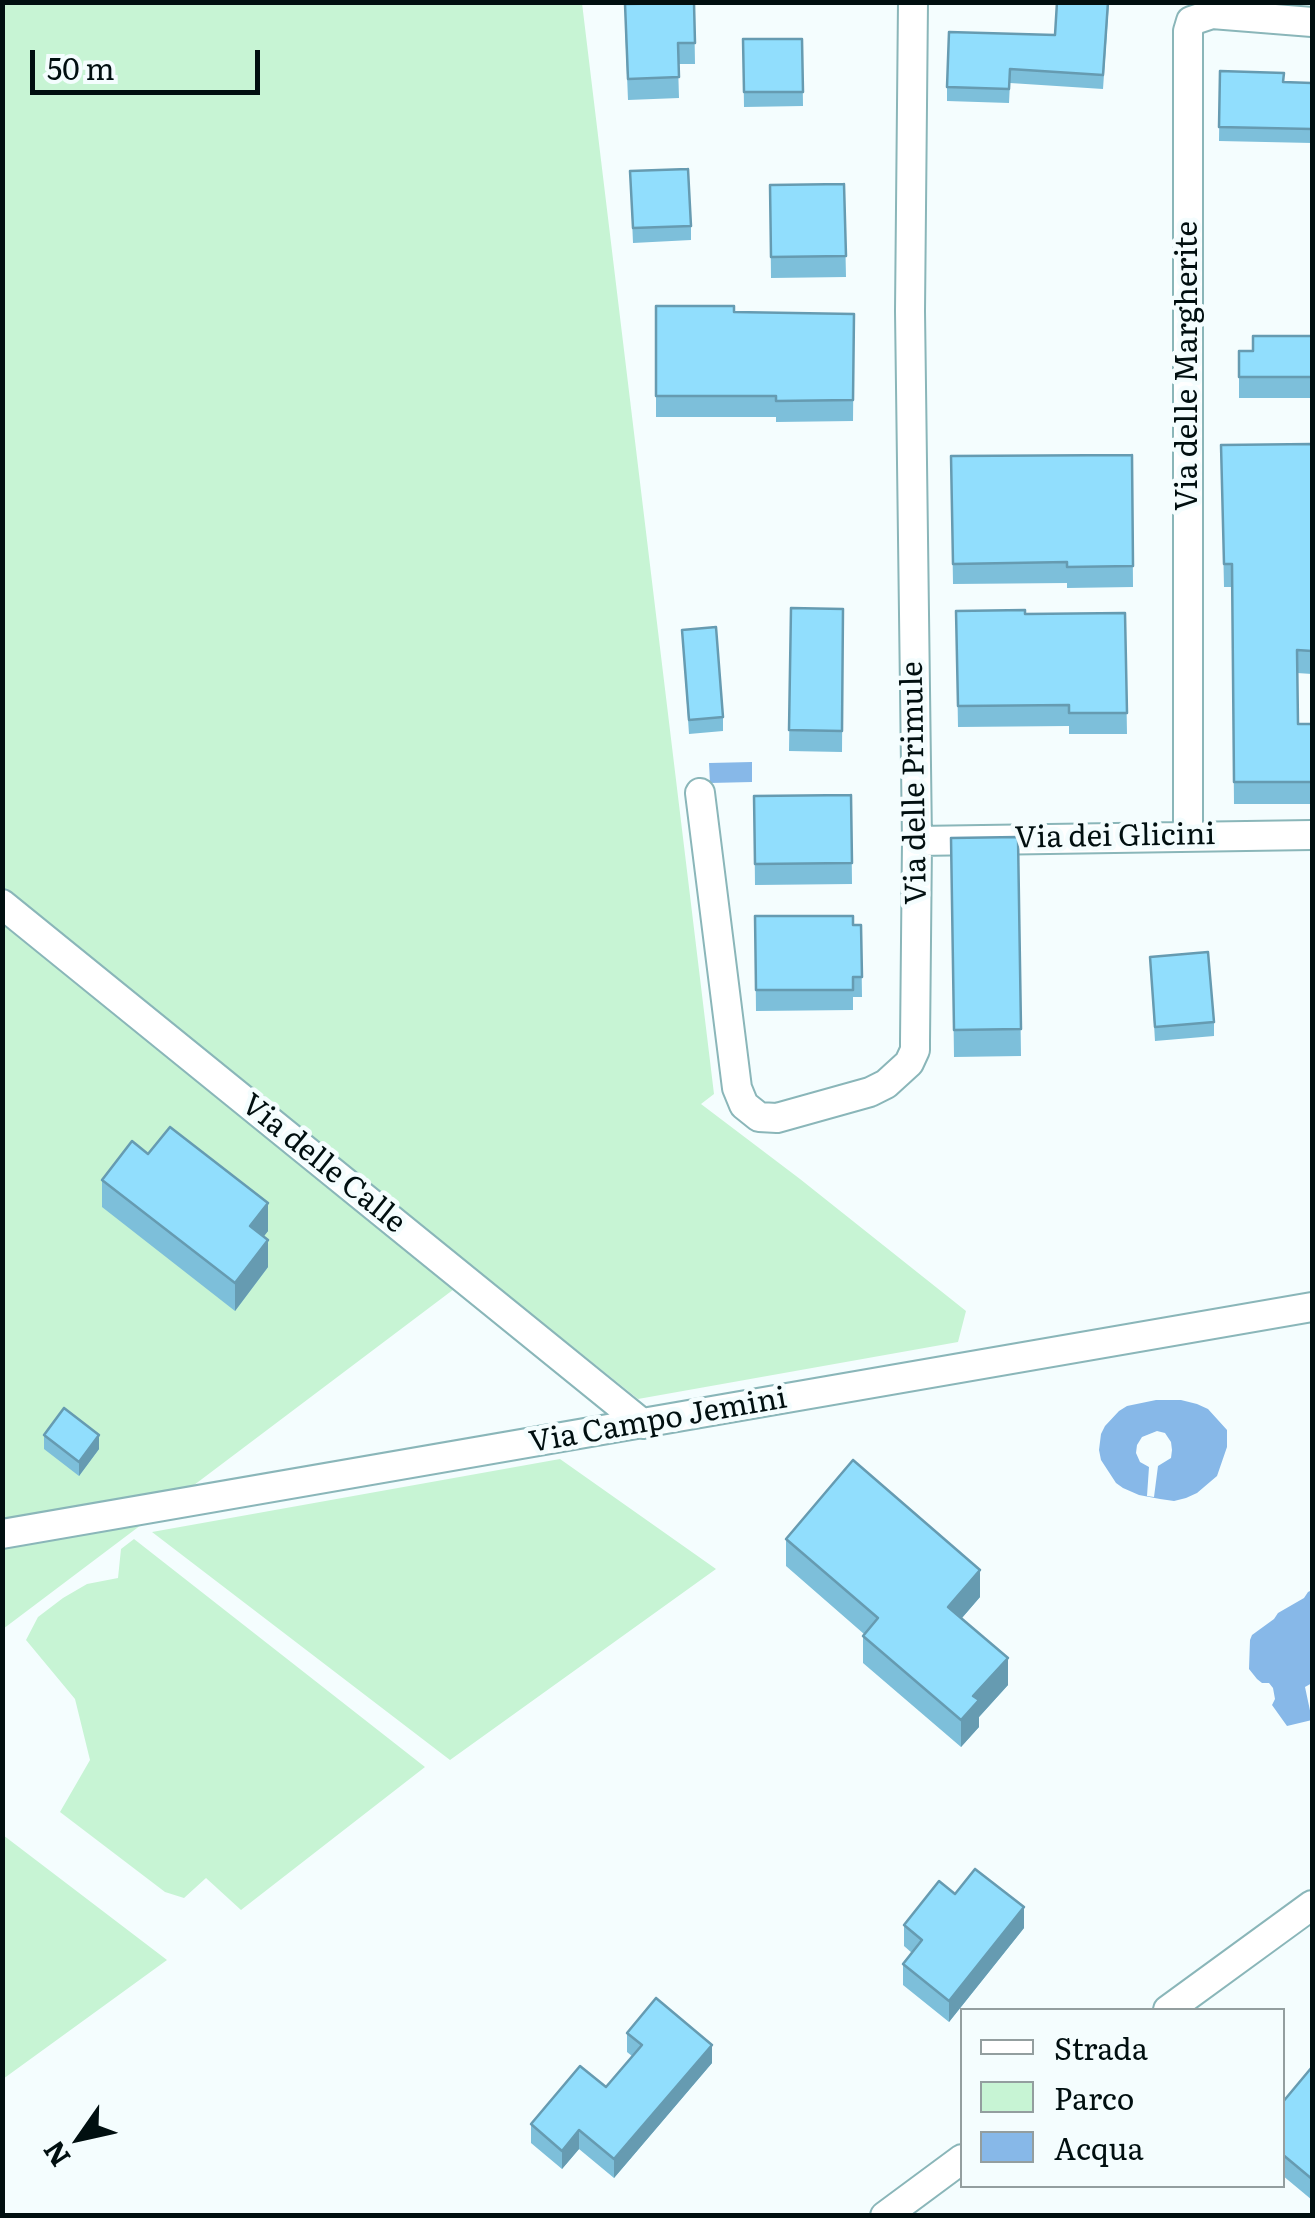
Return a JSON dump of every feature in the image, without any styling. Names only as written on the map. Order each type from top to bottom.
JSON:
[{"type":"street","name":"Via delle Primule","points":[[700,794],[737,1088],[744,1104],[759,1117],[777,1118],[886,1084],[909,1063],[915,1050],[912,2]]},
{"type":"street","name":"Via delle Margherite","points":[[1188,836],[1188,31],[1191,21],[1212,14],[1312,22]]},
{"type":"street","name":"Via dei Glicini","points":[[916,841],[1312,834]]},
{"type":"street","name":"Via delle Calle","points":[[2,904],[643,1424]]},
{"type":"street","name":"Via Campo Jemini","points":[[2,1534],[1312,1306]]},
{"type":"street","points":[[1171,2008],[1312,1905]]},
{"type":"street","points":[[885,2216],[960,2160]]},
{"type":"green space","points":[[3,3],[582,3],[714,1094],[701,1104],[966,1311],[958,1342],[638,1399],[478,1271],[3,1629]]},
{"type":"green space","points":[[560,1459],[716,1569],[450,1760],[152,1532]]},
{"type":"green space","points":[[134,1539],[425,1767],[241,1910],[206,1878],[184,1898],[165,1892],[60,1812],[90,1760],[75,1699],[26,1640],[38,1617],[63,1598],[87,1584],[118,1578],[121,1549]]},
{"type":"green space","points":[[3,1835],[167,1960],[2,2079]]},
{"type":"water","points":[[752,762],[752,782],[710,783],[709,763]]},
{"type":"water","points":[[1156,1400],[1197,1404],[1208,1409],[1227,1430],[1227,1447],[1217,1476],[1197,1493],[1174,1501],[1123,1488],[1101,1460],[1099,1450],[1105,1426],[1119,1411]]},
{"type":"water","points":[[1312,1590],[1312,1683],[1305,1687],[1312,1720],[1287,1726],[1272,1705],[1273,1688],[1249,1669],[1250,1640],[1278,1613]]},
{"type":"pier","points":[[1157,1431],[1165,1433],[1172,1450],[1171,1458],[1158,1466],[1154,1497],[1147,1496],[1149,1467],[1140,1462],[1136,1453],[1142,1437]]},
{"type":"building","points":[[1057,2],[1108,2],[1103,75],[1010,69],[1009,89],[947,87],[949,32],[1055,35]]},
{"type":"building","points":[[694,3],[695,43],[678,43],[679,77],[628,79],[625,4]]},
{"type":"building","points":[[743,39],[802,39],[803,92],[744,92]]},
{"type":"building","points":[[1220,71],[1284,73],[1283,82],[1312,83],[1312,129],[1219,127]]},
{"type":"building","points":[[688,169],[691,226],[633,228],[630,171]]},
{"type":"building","points":[[844,184],[846,256],[771,257],[770,185]]},
{"type":"building","points":[[656,306],[734,306],[734,312],[854,314],[853,400],[656,396]]},
{"type":"building","points":[[1253,336],[1312,336],[1312,377],[1239,377],[1239,351],[1253,351]]},
{"type":"building","points":[[1312,444],[1312,651],[1297,650],[1298,724],[1312,724],[1312,782],[1234,782],[1232,564],[1224,564],[1221,445]]},
{"type":"building","points":[[1132,455],[1133,566],[1067,567],[1067,562],[953,564],[951,456]]},
{"type":"building","points":[[791,608],[843,609],[842,731],[789,730]]},
{"type":"building","points":[[1025,610],[1025,614],[1125,613],[1127,713],[1069,713],[1069,705],[958,706],[956,611]]},
{"type":"building","points":[[716,627],[723,717],[689,720],[682,630]]},
{"type":"building","points":[[851,795],[852,863],[755,864],[754,796]]},
{"type":"building","points":[[1018,837],[1021,1029],[954,1030],[951,838]]},
{"type":"building","points":[[755,916],[853,916],[853,925],[861,925],[862,977],[853,977],[853,990],[756,990]]},
{"type":"building","points":[[1208,952],[1214,1022],[1155,1027],[1150,957]]},
{"type":"building","points":[[170,1127],[268,1203],[250,1226],[268,1240],[235,1283],[102,1180],[132,1141],[148,1154]]},
{"type":"building","points":[[64,1408],[99,1435],[79,1462],[44,1435]]},
{"type":"building","points":[[853,1460],[980,1570],[948,1607],[1008,1658],[973,1696],[979,1700],[961,1720],[863,1636],[878,1618],[786,1539]]},
{"type":"building","points":[[975,1869],[1024,1907],[949,2001],[903,1964],[922,1940],[904,1925],[939,1881],[955,1894]]},
{"type":"building","points":[[656,1998],[712,2045],[614,2159],[579,2130],[562,2151],[531,2124],[580,2066],[606,2087],[642,2045],[627,2033]]},
{"type":"building","points":[[1312,2067],[1312,2179],[1285,2156],[1285,2099]]}]
